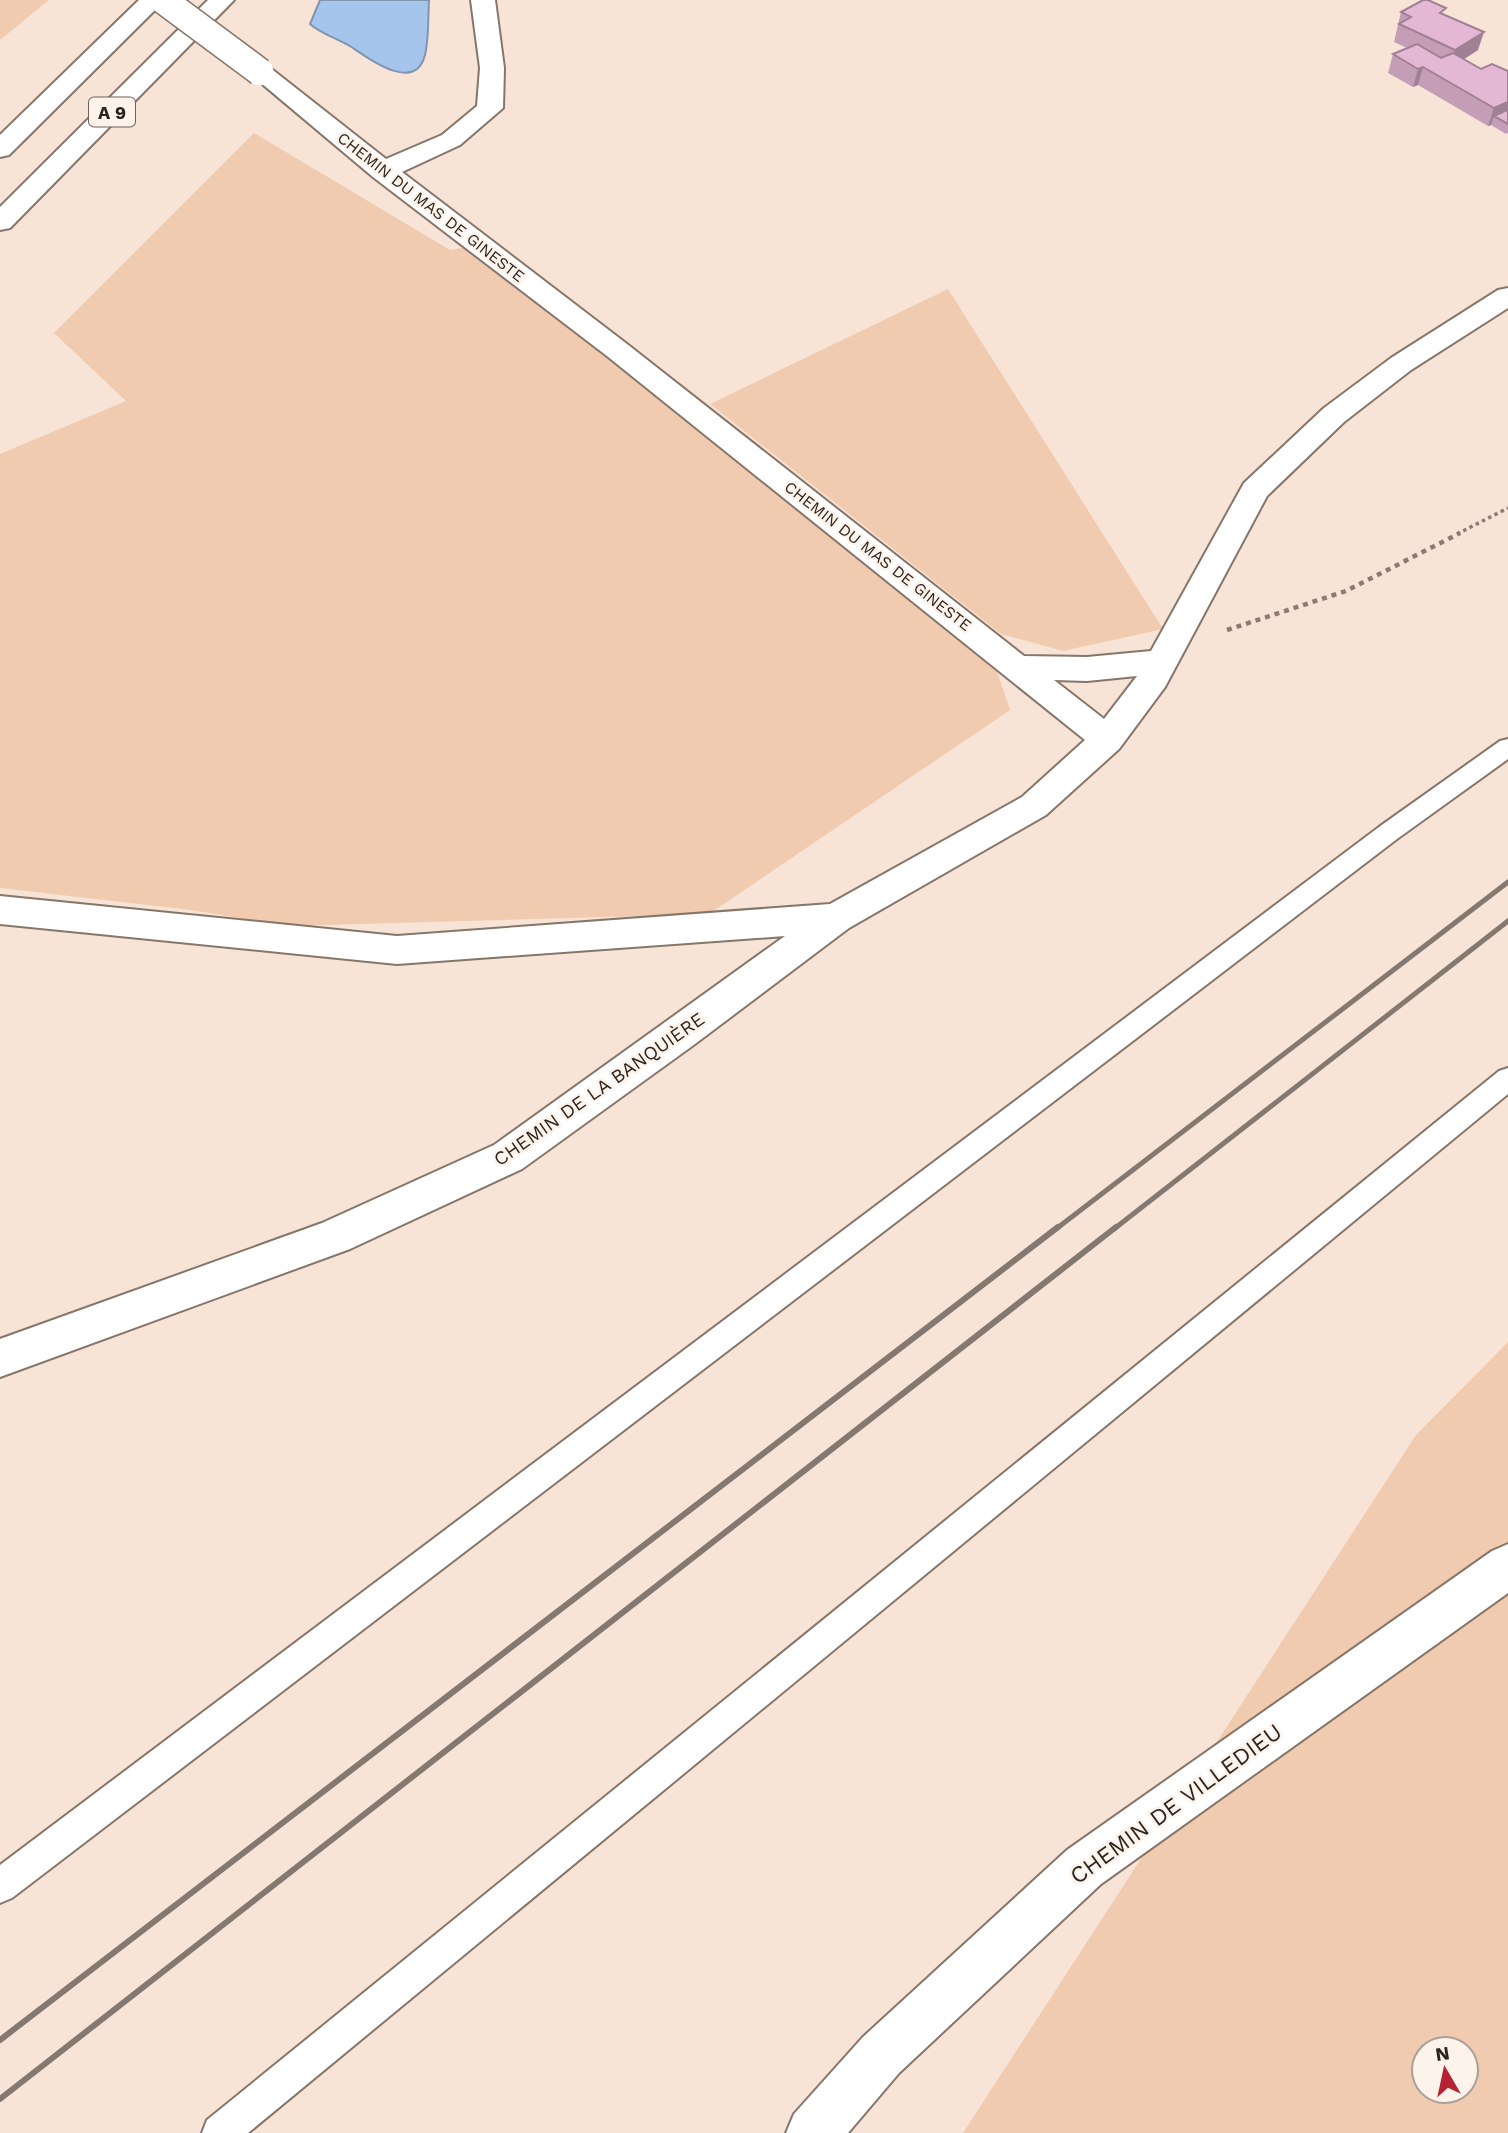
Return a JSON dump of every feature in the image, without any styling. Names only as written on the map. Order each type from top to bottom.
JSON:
[{"type":"main road","name":"A 9","points":[[0,149],[153,0]]},
{"type":"main road","name":"CHEMIN DU MAS DE GINESTE","points":[[163,0],[260,72],[382,171],[617,350],[1107,740]]},
{"type":"main road","name":"A 9","points":[[0,222],[222,0]]},
{"type":"main road","points":[[382,171],[452,140],[490,108],[492,68],[483,0]]},
{"type":"main road","points":[[1107,740],[1153,680],[1255,490],[1334,415],[1401,364],[1508,296]]},
{"type":"main road","points":[[1018,668],[1087,669],[1166,655]]},
{"type":"main road","name":"CHEMIN DE LA BANQUIÈRE","points":[[0,1358],[336,1236],[508,1157],[682,1033],[836,918],[1034,806],[1107,740]]},
{"type":"main road","points":[[0,911],[397,950],[836,918]]},
{"type":"main road","name":"CHEMIN DE VILLEDIEU","points":[[813,2133],[881,2055],[1084,1867],[1508,1566]]},
{"type":"lane","points":[[0,1886],[1388,833],[1508,747]]},
{"type":"lane","points":[[220,2133],[1508,1079]]},
{"type":"path","points":[[1166,655],[1346,591],[1508,508]]},
{"type":"shaded area","points":[[0,0],[49,0],[0,40]]},
{"type":"shaded area","points":[[254,133],[450,250],[472,246],[987,642],[1010,710],[709,914],[290,926],[191,910],[0,888],[0,454],[126,401],[54,333]]},
{"type":"shaded area","points":[[948,289],[1163,629],[1063,651],[1001,634],[710,404]]},
{"type":"shaded area","points":[[1508,1342],[1508,2133],[963,2133],[1416,1435]]},
{"type":"water","points":[[320,0],[429,0],[428,35],[420,66],[412,72],[392,70],[314,28],[310,24]]},
{"type":"building","points":[[1423,0],[1446,8],[1440,13],[1484,32],[1455,50],[1399,24],[1411,17],[1401,12]]},
{"type":"building","points":[[1417,44],[1441,58],[1453,53],[1481,69],[1492,64],[1508,71],[1508,102],[1494,108],[1423,67],[1418,69],[1393,54]]},
{"type":"building","points":[[1507,110],[1508,124],[1494,116]]},
{"type":"railway","points":[[1056,1229],[1508,882]]},
{"type":"railway","points":[[1114,1229],[1508,921]]},
{"type":"railway","points":[[0,2040],[1058,1227]]},
{"type":"railway","points":[[0,2099],[1116,1227]]}]
